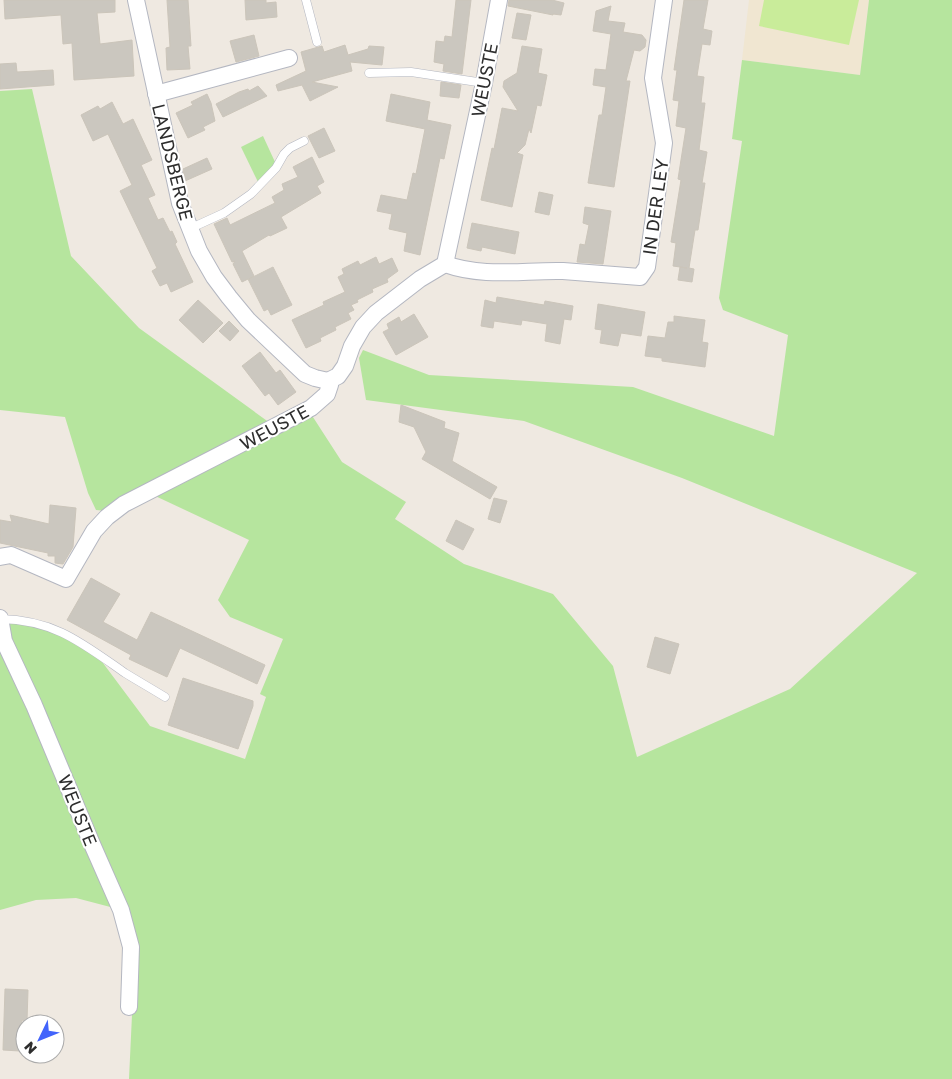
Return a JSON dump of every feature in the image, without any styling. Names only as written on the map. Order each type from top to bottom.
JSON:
[{"type":"street","name":"LANDSBERGE","points":[[136,0],[180,202],[199,251],[214,277],[248,320],[305,374],[328,380]]},
{"type":"street","name":"WEUSTE","points":[[0,557],[11,555],[66,579],[94,531],[106,517],[124,504],[311,408],[327,394],[330,385],[328,380],[338,376],[345,366],[352,346],[376,313],[420,279],[445,264],[484,83],[499,0]]},
{"type":"street","name":"IN DER LEY","points":[[445,264],[461,270],[476,272],[563,272],[640,277],[647,267],[664,143],[653,78],[664,0]]},
{"type":"street","name":"LANDSBERGE","points":[[156,94],[289,58]]},
{"type":"street","name":"WEUSTE","points":[[0,618],[4,641],[34,705],[121,910],[131,947],[129,1007]]},
{"type":"lane","points":[[306,0],[317,42]]},
{"type":"lane","points":[[369,73],[412,72],[484,83]]},
{"type":"lane","points":[[189,229],[224,212],[251,194],[276,168],[284,154],[290,148],[304,141]]},
{"type":"lane","points":[[0,618],[22,619],[58,630],[98,652],[126,673],[165,697]]},
{"type":"shaded area","points":[[749,0],[869,0],[860,75],[742,60]]},
{"type":"green space","points":[[764,0],[859,0],[849,45],[759,26]]},
{"type":"green space","points":[[869,0],[952,0],[952,1079],[129,1079],[135,951],[11,650],[7,622],[51,630],[100,659],[150,726],[245,759],[266,697],[260,694],[283,639],[230,617],[218,600],[249,540],[151,494],[311,414],[342,462],[406,502],[395,519],[464,564],[553,594],[613,666],[637,757],[790,689],[917,573],[682,478],[524,421],[366,400],[359,358],[363,350],[429,375],[633,387],[774,436],[788,335],[723,310],[719,298],[742,141],[732,139],[742,60],[860,75]]},
{"type":"green space","points":[[32,89],[71,256],[139,328],[270,423],[107,511],[96,510],[88,493],[65,417],[0,410],[0,91]]},
{"type":"green space","points":[[263,136],[275,162],[271,170],[258,182],[241,147]]},
{"type":"green space","points":[[0,641],[118,909],[76,898],[36,900],[0,910]]},
{"type":"building","points":[[4,0],[115,0],[115,12],[97,13],[100,44],[132,40],[134,76],[74,80],[72,43],[63,44],[61,15],[5,19]]},
{"type":"building","points":[[167,0],[188,0],[191,46],[188,46],[190,69],[167,70],[166,48],[170,47]]},
{"type":"building","points":[[245,0],[266,0],[266,3],[276,2],[277,17],[246,20]]},
{"type":"building","points":[[456,0],[471,0],[462,74],[443,71],[444,64],[434,62],[436,41],[444,42],[445,36],[452,37]]},
{"type":"building","points":[[509,0],[552,0],[564,3],[561,15],[553,15],[508,6]]},
{"type":"building","points":[[684,0],[708,0],[703,29],[712,31],[710,45],[702,44],[697,76],[704,77],[701,103],[705,103],[699,150],[707,152],[702,183],[705,183],[698,230],[695,230],[689,268],[694,269],[692,282],[678,280],[680,267],[673,266],[676,243],[671,242],[681,180],[678,179],[686,128],[676,126],[679,101],[673,100],[677,70],[674,70]]},
{"type":"building","points":[[611,6],[608,21],[625,23],[623,32],[642,35],[646,40],[645,47],[640,51],[634,50],[626,81],[630,81],[614,187],[588,183],[599,115],[602,115],[606,87],[593,85],[595,69],[606,70],[611,34],[593,31],[596,11]]},
{"type":"building","points":[[517,13],[531,15],[526,40],[512,38]]},
{"type":"building","points":[[254,35],[259,56],[236,62],[230,41]]},
{"type":"building","points":[[345,45],[348,55],[368,49],[369,46],[384,47],[382,65],[350,62],[352,71],[312,82],[338,87],[310,101],[302,85],[278,91],[276,85],[306,71],[301,52],[322,46],[324,52]]},
{"type":"building","points":[[522,46],[542,49],[538,73],[547,75],[541,106],[537,105],[531,133],[529,129],[525,145],[517,153],[523,155],[512,207],[481,200],[502,108],[518,111],[503,87],[504,81],[517,73]]},
{"type":"building","points":[[16,63],[17,72],[53,70],[54,85],[0,89],[0,64]]},
{"type":"building","points":[[441,82],[461,85],[459,98],[440,96]]},
{"type":"building","points":[[258,86],[267,96],[223,117],[216,104],[239,92],[248,89],[249,91]]},
{"type":"building","points":[[207,94],[215,121],[203,127],[205,130],[188,138],[176,113],[193,105],[191,102]]},
{"type":"building","points":[[391,94],[430,102],[427,120],[451,125],[444,159],[440,158],[420,255],[404,251],[407,233],[389,229],[392,214],[377,211],[381,195],[407,200],[413,173],[416,174],[425,129],[386,121]]},
{"type":"building","points":[[112,102],[123,124],[133,119],[152,160],[141,165],[155,195],[148,198],[158,220],[163,218],[170,232],[172,231],[177,242],[175,244],[193,282],[171,292],[167,283],[160,286],[152,271],[157,268],[120,191],[132,185],[108,134],[93,141],[81,115],[98,106],[100,109]]},
{"type":"building","points":[[324,128],[335,151],[319,158],[308,136]]},
{"type":"building","points":[[312,157],[324,182],[317,186],[321,193],[281,217],[287,228],[269,235],[242,251],[254,276],[249,279],[273,267],[292,305],[271,315],[268,309],[264,311],[248,279],[242,282],[233,264],[235,261],[232,262],[214,224],[227,218],[230,225],[275,203],[272,197],[284,190],[282,184],[298,177],[293,167]]},
{"type":"building","points":[[207,158],[212,169],[185,181],[183,169]]},
{"type":"building","points":[[539,192],[553,195],[549,215],[535,212]]},
{"type":"building","points":[[585,207],[611,211],[603,264],[577,262],[580,244],[585,245],[589,225],[583,223]]},
{"type":"building","points":[[472,223],[519,232],[515,254],[482,247],[481,251],[467,248]]},
{"type":"building","points":[[376,257],[379,264],[392,258],[398,271],[387,279],[388,282],[372,289],[373,292],[351,305],[354,310],[348,313],[351,319],[335,327],[336,330],[320,338],[321,341],[306,348],[292,320],[324,305],[323,302],[345,292],[338,277],[344,274],[342,269],[358,261],[360,265]]},
{"type":"building","points":[[497,297],[544,305],[545,301],[573,306],[571,320],[564,319],[560,344],[545,341],[547,324],[522,320],[521,325],[494,321],[493,328],[481,326],[485,300],[496,303]]},
{"type":"building","points":[[198,300],[223,323],[203,343],[179,320]]},
{"type":"building","points":[[598,304],[645,312],[641,336],[621,333],[618,346],[600,343],[602,330],[595,329]]},
{"type":"building","points":[[414,314],[428,337],[396,355],[383,332],[389,329],[387,324],[399,317],[401,322]]},
{"type":"building","points":[[674,316],[705,320],[702,342],[708,343],[705,367],[662,361],[662,358],[645,356],[648,336],[665,338],[668,322],[674,322]]},
{"type":"building","points":[[229,321],[239,331],[230,341],[219,331]]},
{"type":"building","points":[[260,352],[276,373],[280,370],[296,392],[278,405],[269,393],[265,396],[242,366]]},
{"type":"building","points":[[401,405],[445,422],[444,428],[459,433],[452,461],[497,487],[490,499],[422,459],[426,452],[414,427],[399,422]]},
{"type":"building","points":[[494,498],[507,501],[500,523],[488,519]]},
{"type":"building","points":[[50,505],[76,508],[73,547],[63,564],[55,563],[55,556],[48,556],[48,553],[0,543],[0,520],[12,522],[10,515],[49,524]]},
{"type":"building","points":[[456,520],[474,529],[463,550],[446,541]]},
{"type":"building","points":[[91,578],[120,594],[103,622],[137,640],[151,612],[265,665],[257,684],[180,648],[167,677],[129,659],[131,655],[67,620]]},
{"type":"building","points":[[655,637],[679,644],[670,674],[647,667]]},
{"type":"building","points":[[183,678],[253,701],[238,749],[168,725]]},
{"type":"building","points":[[5,989],[28,990],[27,1014],[15,1014],[15,1051],[3,1050]]}]
